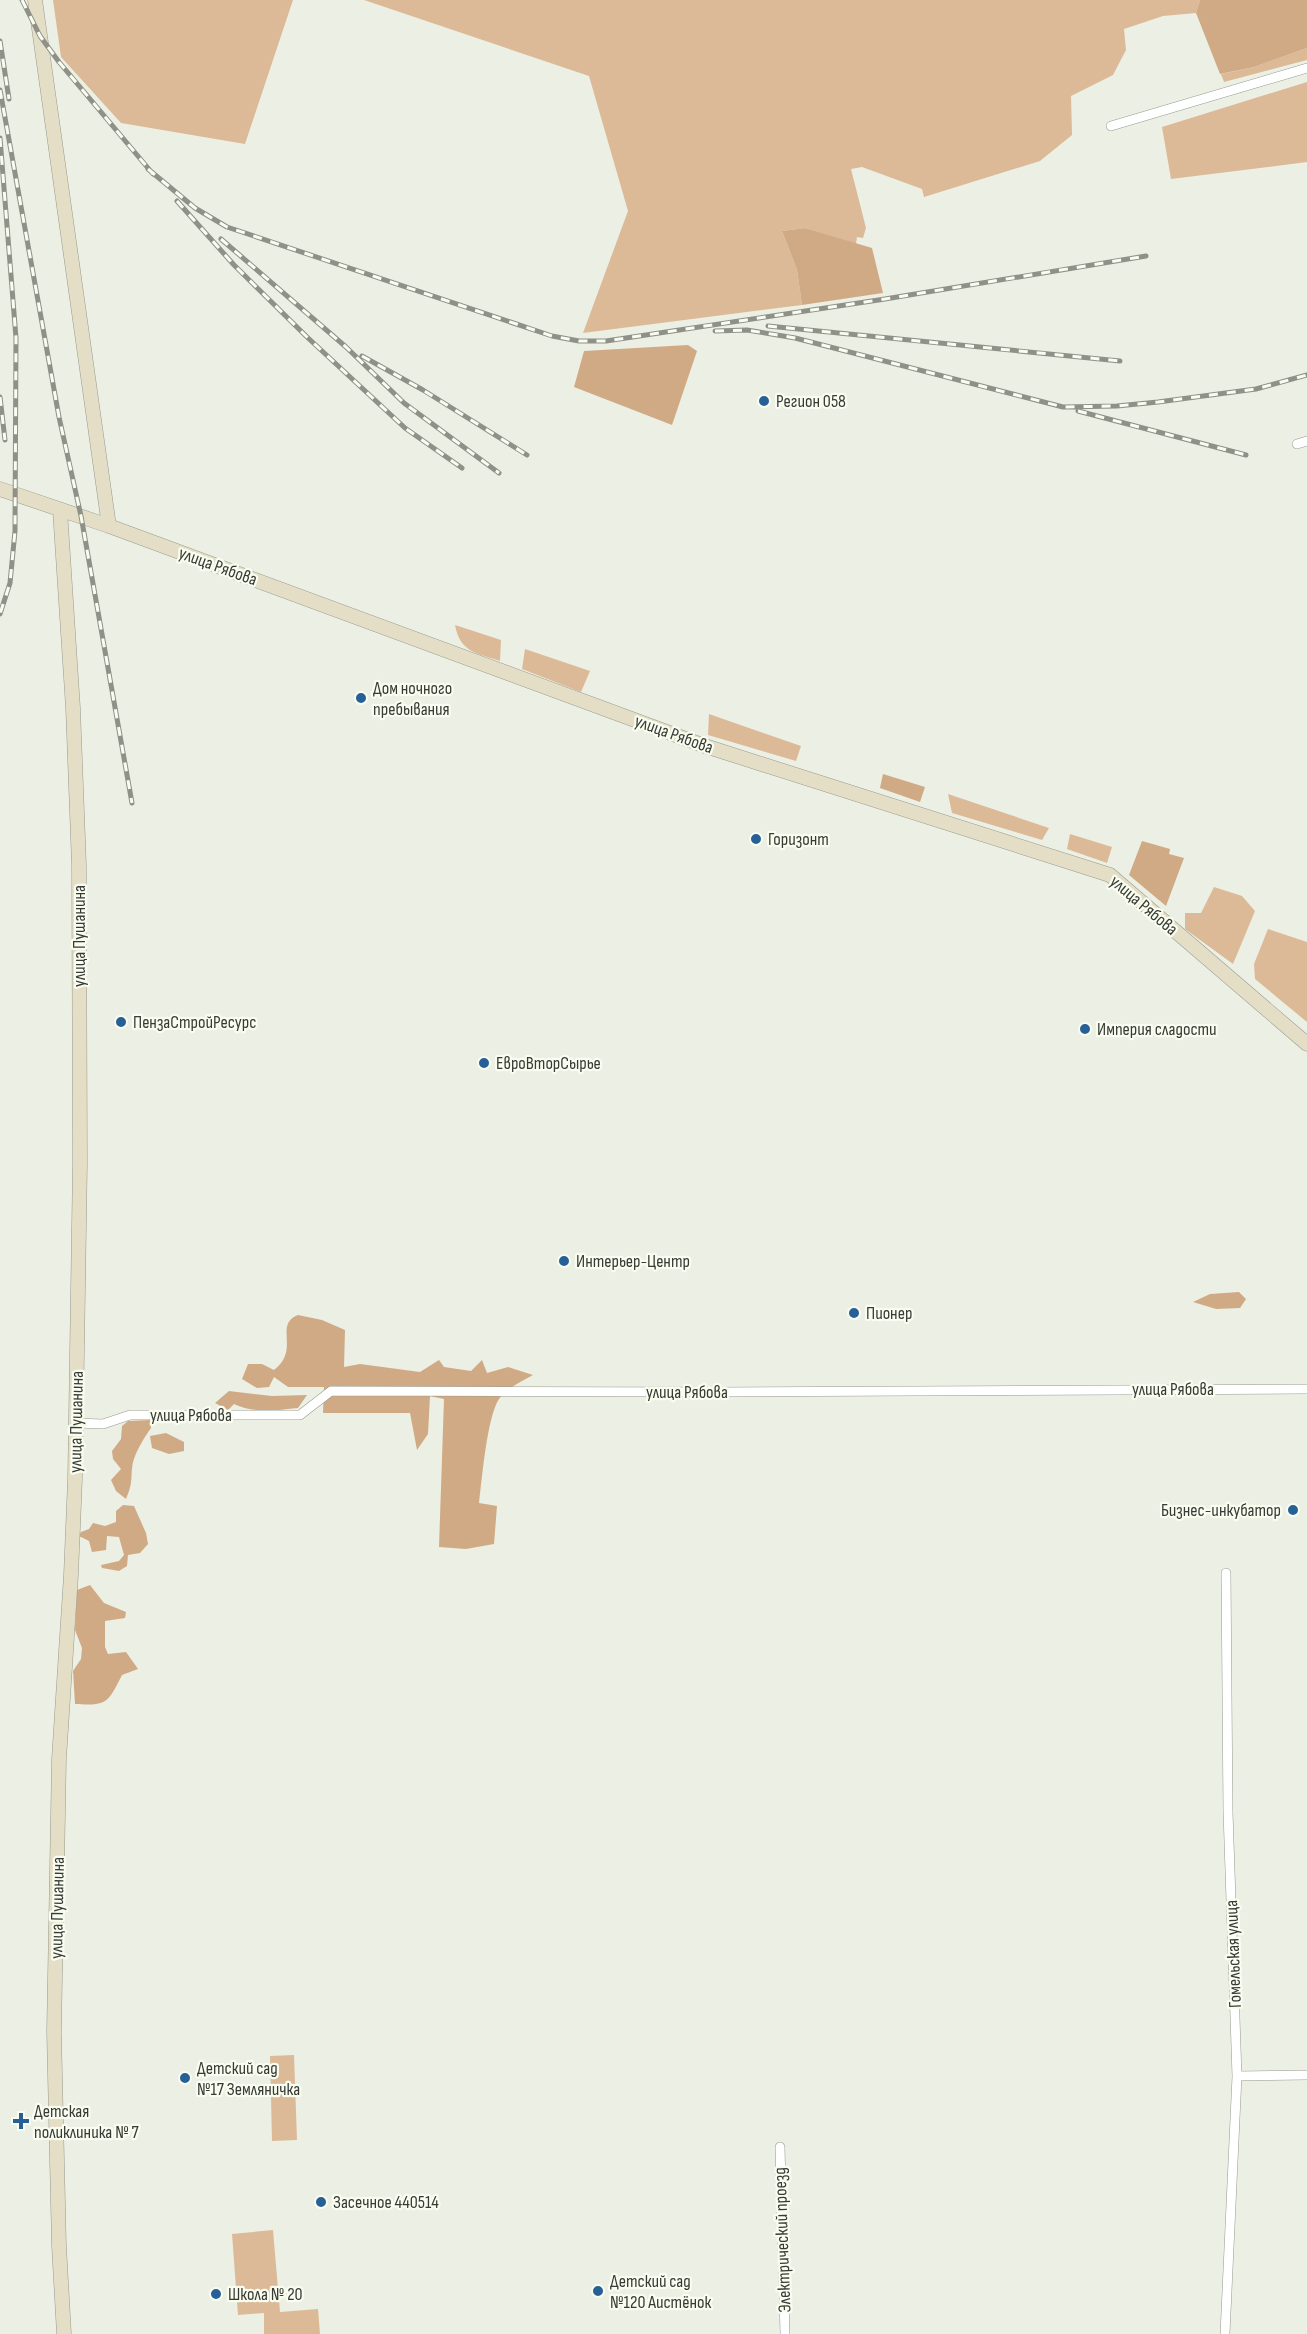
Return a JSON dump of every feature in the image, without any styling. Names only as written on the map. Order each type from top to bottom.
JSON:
[{"type":"street","points":[[35,0],[109,526]]},
{"type":"street","points":[[1112,126],[1307,68]]},
{"type":"street","points":[[1297,444],[1307,441]]},
{"type":"street","name":"улица Рябова","points":[[0,489],[109,526],[705,746],[1110,875],[1307,1044]]},
{"type":"street","name":"улица Пушанина","points":[[60,510],[73,708],[79,865],[80,1162],[76,1423],[71,1575],[59,1759],[54,2032],[58,2246],[64,2334]]},
{"type":"street","name":"улица Рябова","points":[[76,1423],[103,1424],[130,1415],[300,1415],[331,1391],[730,1392],[1307,1389]]},
{"type":"street","name":"Гомельская улица","points":[[1226,1573],[1228,1812],[1237,2076],[1226,2334]]},
{"type":"street","points":[[1237,2076],[1307,2075]]},
{"type":"street","name":"Электрический проезд","points":[[780,2147],[785,2334]]},
{"type":"shaded area","points":[[53,0],[293,0],[245,144],[121,123],[61,57]]},
{"type":"shaded area","points":[[364,0],[1200,0],[1196,13],[1163,16],[1124,29],[1126,50],[1113,75],[1071,96],[1072,135],[1040,161],[924,197],[922,189],[862,167],[851,169],[866,228],[863,238],[857,237],[856,244],[805,228],[782,231],[797,270],[802,305],[583,333],[628,211],[589,76]]},
{"type":"shaded area","points":[[1200,0],[1307,0],[1307,48],[1254,67],[1220,74],[1196,13]]},
{"type":"shaded area","points":[[1307,48],[1307,60],[1224,82],[1221,74],[1254,67]]},
{"type":"shaded area","points":[[1307,82],[1307,162],[1171,179],[1162,127]]},
{"type":"shaded area","points":[[805,228],[872,248],[883,293],[802,305],[797,270],[782,231]]},
{"type":"shaded area","points":[[688,345],[697,351],[672,425],[574,387],[584,351]]},
{"type":"shaded area","points":[[455,625],[501,640],[500,661],[465,646],[457,634]]},
{"type":"shaded area","points":[[525,649],[590,671],[581,692],[522,669]]},
{"type":"shaded area","points":[[709,714],[801,746],[796,761],[708,735]]},
{"type":"shaded area","points":[[883,774],[925,787],[920,802],[880,788]]},
{"type":"shaded area","points":[[948,794],[1049,828],[1042,840],[952,813]]},
{"type":"shaded area","points":[[1070,834],[1112,847],[1107,863],[1067,849]]},
{"type":"shaded area","points":[[1142,841],[1170,849],[1169,854],[1184,858],[1166,906],[1129,875]]},
{"type":"shaded area","points":[[1214,887],[1242,896],[1255,911],[1233,964],[1185,929],[1185,913],[1201,913]]},
{"type":"shaded area","points":[[1268,929],[1307,942],[1307,1022],[1255,979],[1254,964]]},
{"type":"shaded area","points":[[1239,1292],[1246,1299],[1240,1308],[1216,1309],[1193,1302],[1210,1294]]},
{"type":"shaded area","points":[[298,1315],[322,1320],[345,1330],[344,1367],[360,1364],[420,1372],[439,1360],[444,1367],[471,1371],[482,1360],[487,1373],[508,1367],[533,1375],[506,1391],[499,1399],[491,1419],[479,1503],[497,1506],[494,1544],[466,1549],[439,1547],[444,1399],[430,1396],[428,1434],[417,1450],[410,1413],[323,1413],[324,1387],[288,1387],[274,1377],[269,1387],[257,1388],[242,1379],[248,1364],[262,1364],[274,1370],[282,1362],[286,1354],[288,1325],[291,1319]]},
{"type":"shaded area","points":[[229,1391],[272,1396],[307,1395],[298,1408],[258,1410],[234,1404],[228,1410],[215,1403]]},
{"type":"shaded area","points":[[150,1420],[151,1428],[133,1462],[131,1483],[126,1499],[116,1491],[111,1480],[121,1469],[113,1459],[112,1451],[121,1439],[122,1426],[128,1421]]},
{"type":"shaded area","points":[[166,1433],[184,1442],[184,1451],[169,1454],[152,1448],[150,1436]]},
{"type":"shaded area","points":[[123,1505],[134,1506],[146,1533],[148,1544],[140,1553],[128,1555],[127,1566],[119,1571],[102,1568],[101,1565],[119,1561],[124,1555],[119,1537],[107,1536],[106,1550],[92,1552],[89,1541],[79,1536],[93,1523],[105,1526],[116,1522],[116,1511]]},
{"type":"shaded area","points":[[90,1585],[104,1603],[126,1612],[125,1618],[105,1621],[105,1647],[108,1654],[126,1652],[138,1669],[122,1675],[105,1701],[94,1704],[75,1704],[73,1671],[81,1659],[82,1648],[75,1630],[77,1590]]},
{"type":"shaded area","points":[[294,2055],[297,2140],[272,2141],[270,2056]]},
{"type":"shaded area","points":[[273,2230],[280,2312],[318,2309],[320,2334],[264,2334],[264,2313],[238,2315],[232,2234]]},
{"type":"railway","points":[[22,0],[40,36],[59,62],[153,174]]},
{"type":"railway","points":[[0,41],[9,99]]},
{"type":"railway","points":[[0,90],[59,417],[81,516],[132,803]]},
{"type":"railway","points":[[0,138],[16,338],[15,531],[10,583],[0,614]]},
{"type":"railway","points":[[148,169],[195,208],[227,227],[552,336],[579,341],[606,341],[885,299],[1146,256]]},
{"type":"railway","points":[[177,201],[234,265],[307,337],[405,428],[462,468]]},
{"type":"railway","points":[[221,239],[346,347],[404,403],[499,473]]},
{"type":"railway","points":[[768,326],[1120,361]]},
{"type":"railway","points":[[715,331],[747,330],[795,338],[1063,407],[1117,406],[1158,402],[1256,389],[1307,375]]},
{"type":"railway","points":[[362,356],[423,390],[527,455]]},
{"type":"railway","points":[[0,397],[5,440]]},
{"type":"railway","points":[[1078,411],[1246,455]]},
{"type":"place","name":"Регион 058","points":[[764,401]]},
{"type":"place","name":"Дом ночного пребывания","points":[[361,698]]},
{"type":"place","name":"Горизонт","points":[[756,839]]},
{"type":"place","name":"ПензаСтройРесурс","points":[[121,1022]]},
{"type":"place","name":"Империя сладости","points":[[1085,1029]]},
{"type":"place","name":"ЕвроВторСырье","points":[[484,1063]]},
{"type":"place","name":"Интерьер-Центр","points":[[564,1261]]},
{"type":"place","name":"Пионер","points":[[854,1313]]},
{"type":"place","name":"Бизнес-инкубатор","points":[[1293,1510]]},
{"type":"place","name":"Детский сад №17 Земляничка","points":[[185,2078]]},
{"type":"place","name":"Детская поликлиника № 7","points":[[21,2121]]},
{"type":"place","name":"Засечное 440514","points":[[321,2202]]},
{"type":"place","name":"Детский сад №120 Аистёнок","points":[[598,2291]]},
{"type":"place","name":"Школа № 20","points":[[216,2294]]}]
